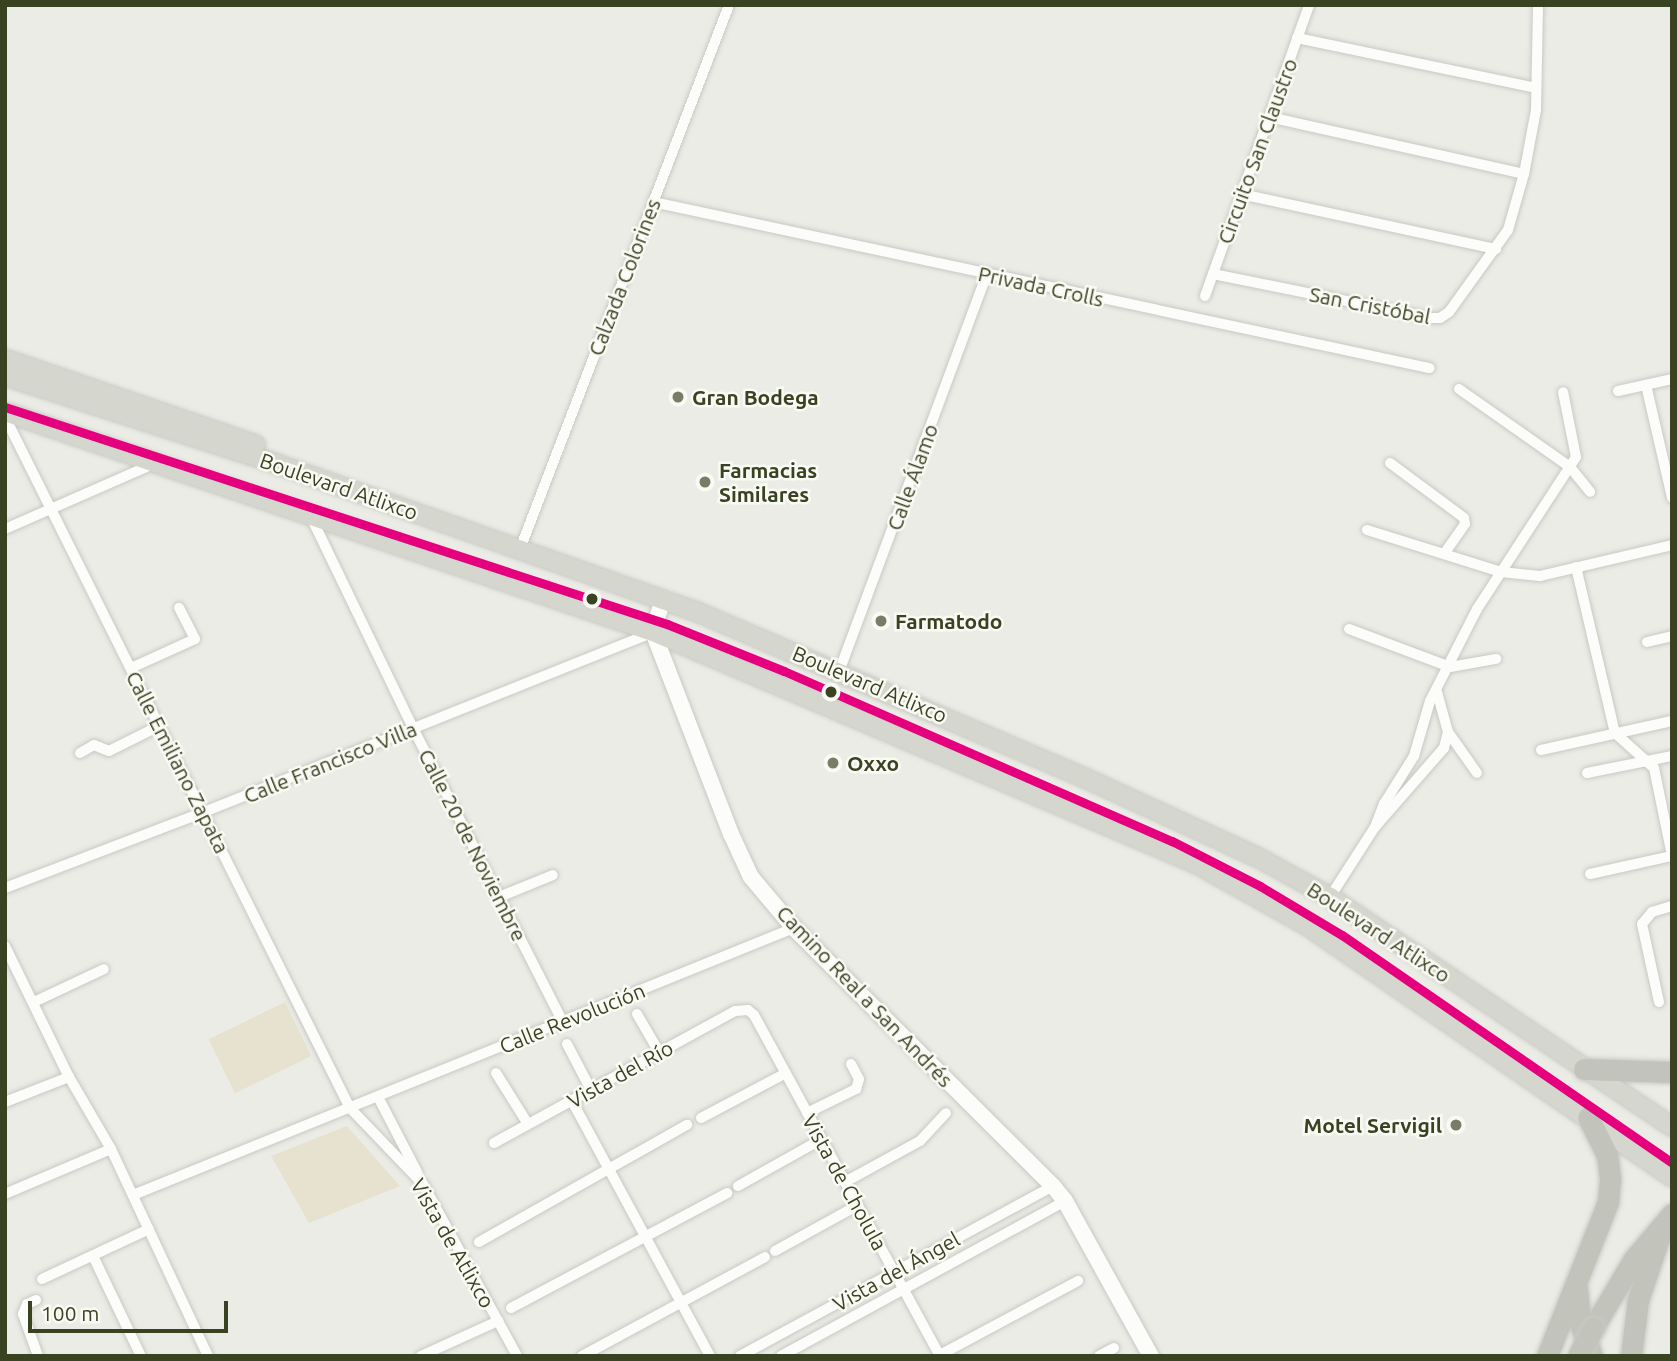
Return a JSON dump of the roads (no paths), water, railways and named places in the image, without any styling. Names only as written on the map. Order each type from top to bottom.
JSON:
[{"type":"highway","points":[[1584,1069],[1672,1072]]},
{"type":"highway","points":[[1547,1356],[1601,1224],[1609,1190],[1607,1155],[1588,1116]]},
{"type":"highway","points":[[1578,1356],[1626,1270],[1668,1218]]},
{"type":"highway","points":[[1631,1356],[1637,1300],[1668,1218]]},
{"type":"highway","points":[[1577,1284],[1580,1322],[1592,1356]]},
{"type":"main road","points":[[5,359],[256,445],[277,464]]},
{"type":"main road","name":"Boulevard Atlixco","points":[[5,376],[277,464],[663,599],[1122,795],[1257,857],[1330,897],[1672,1127]]},
{"type":"main road","name":"Boulevard Atlixco","points":[[5,412],[653,632],[1197,864],[1308,926],[1588,1116],[1672,1177]]},
{"type":"main road","points":[[653,632],[663,599]]},
{"type":"main road","name":"Camino Real a San Andrés","points":[[653,632],[731,834],[751,877],[794,928],[1065,1200],[1152,1356]]},
{"type":"street","name":"Calzada Colorines","points":[[520,549],[729,5]]},
{"type":"street","name":"Circuito San Claustro","points":[[1205,296],[1309,5]]},
{"type":"street","name":"San Cristóbal","points":[[1213,274],[1440,318],[1449,312],[1508,230],[1524,174],[1532,139],[1536,88],[1535,6]]},
{"type":"street","points":[[1297,38],[1536,88]]},
{"type":"street","points":[[1269,117],[1524,174]]},
{"type":"street","points":[[1241,194],[1496,249]]},
{"type":"street","name":"Privada Crolls","points":[[653,202],[1429,368]]},
{"type":"street","name":"Calle Álamo","points":[[838,675],[987,274]]},
{"type":"street","points":[[1618,391],[1672,379]]},
{"type":"street","points":[[1646,385],[1667,457],[1672,498]]},
{"type":"street","points":[[1459,389],[1570,467],[1590,492]]},
{"type":"street","points":[[1375,827],[1384,804],[1414,756],[1430,701],[1450,667],[1477,608],[1576,457],[1563,392]]},
{"type":"street","name":"Calle Emiliano Zapata","points":[[5,417],[350,1108]]},
{"type":"street","points":[[5,529],[155,463]]},
{"type":"street","points":[[1390,463],[1464,518],[1465,524],[1445,553]]},
{"type":"street","name":"Calle 20 de Noviembre","points":[[311,517],[413,729],[563,1022]]},
{"type":"street","points":[[1367,530],[1502,572],[1540,576],[1672,545]]},
{"type":"street","points":[[1576,567],[1615,733],[1654,768],[1667,813],[1672,856],[1590,874]]},
{"type":"street","points":[[131,668],[195,639],[179,608]]},
{"type":"street","points":[[1349,629],[1450,667],[1496,659]]},
{"type":"street","name":"Calle Francisco Villa","points":[[5,888],[204,812],[653,632]]},
{"type":"street","points":[[1647,642],[1672,636]]},
{"type":"street","points":[[1437,692],[1448,732],[1477,773]]},
{"type":"street","points":[[1541,750],[1672,721]]},
{"type":"street","points":[[80,753],[94,745],[109,751],[159,726]]},
{"type":"street","points":[[1330,897],[1375,827],[1439,755],[1448,732]]},
{"type":"street","points":[[1587,773],[1672,755]]},
{"type":"street","points":[[499,897],[553,875]]},
{"type":"street","points":[[1659,1002],[1642,925],[1652,912],[1672,906]]},
{"type":"street","name":"Calle Revolución","points":[[133,1195],[794,928]]},
{"type":"street","points":[[5,946],[69,1077],[111,1149],[208,1356]]},
{"type":"street","points":[[34,1002],[104,969]]},
{"type":"street","name":"Vista del Río","points":[[494,1143],[735,1011],[748,1010]]},
{"type":"street","name":"Vista de Cholula","points":[[748,1010],[754,1015],[939,1356]]},
{"type":"street","points":[[637,1014],[659,1052]]},
{"type":"street","points":[[567,1044],[591,1090]]},
{"type":"street","points":[[807,1113],[856,1089],[859,1079],[851,1064]]},
{"type":"street","points":[[496,1073],[528,1124]]},
{"type":"street","points":[[701,1118],[786,1073]]},
{"type":"street","points":[[5,1102],[69,1077]]},
{"type":"street","points":[[378,1097],[423,1184]]},
{"type":"street","points":[[572,1101],[710,1356]]},
{"type":"street","name":"Vista de Atlixco","points":[[350,1108],[423,1184],[516,1356]]},
{"type":"street","points":[[845,1182],[920,1140],[946,1113]]},
{"type":"street","points":[[479,1242],[687,1125]]},
{"type":"street","points":[[738,1186],[822,1139]]},
{"type":"street","points":[[5,1194],[111,1149]]},
{"type":"street","name":"Vista del Ángel","points":[[740,1356],[1053,1186]]},
{"type":"street","points":[[512,1308],[727,1193]]},
{"type":"street","name":"Vista del Ángel","points":[[781,1356],[1065,1200]]},
{"type":"street","points":[[582,1356],[858,1205]]},
{"type":"street","points":[[42,1279],[149,1229]]},
{"type":"street","points":[[93,1256],[141,1356]]},
{"type":"street","points":[[939,1356],[1078,1281]]},
{"type":"street","points":[[36,1300],[27,1304],[23,1314],[38,1356]]},
{"type":"street","points":[[421,1356],[498,1321]]},
{"type":"street","points":[[1099,1356],[1114,1348]]},
{"type":"place","name":"Gran Bodega","points":[[678,397]]},
{"type":"place","name":"Farmacias Similares","points":[[705,482]]},
{"type":"place","name":"Farmatodo","points":[[881,621]]},
{"type":"place","name":"Oxxo","points":[[833,763]]},
{"type":"place","name":"Motel Servigil","points":[[1456,1125]]}]
